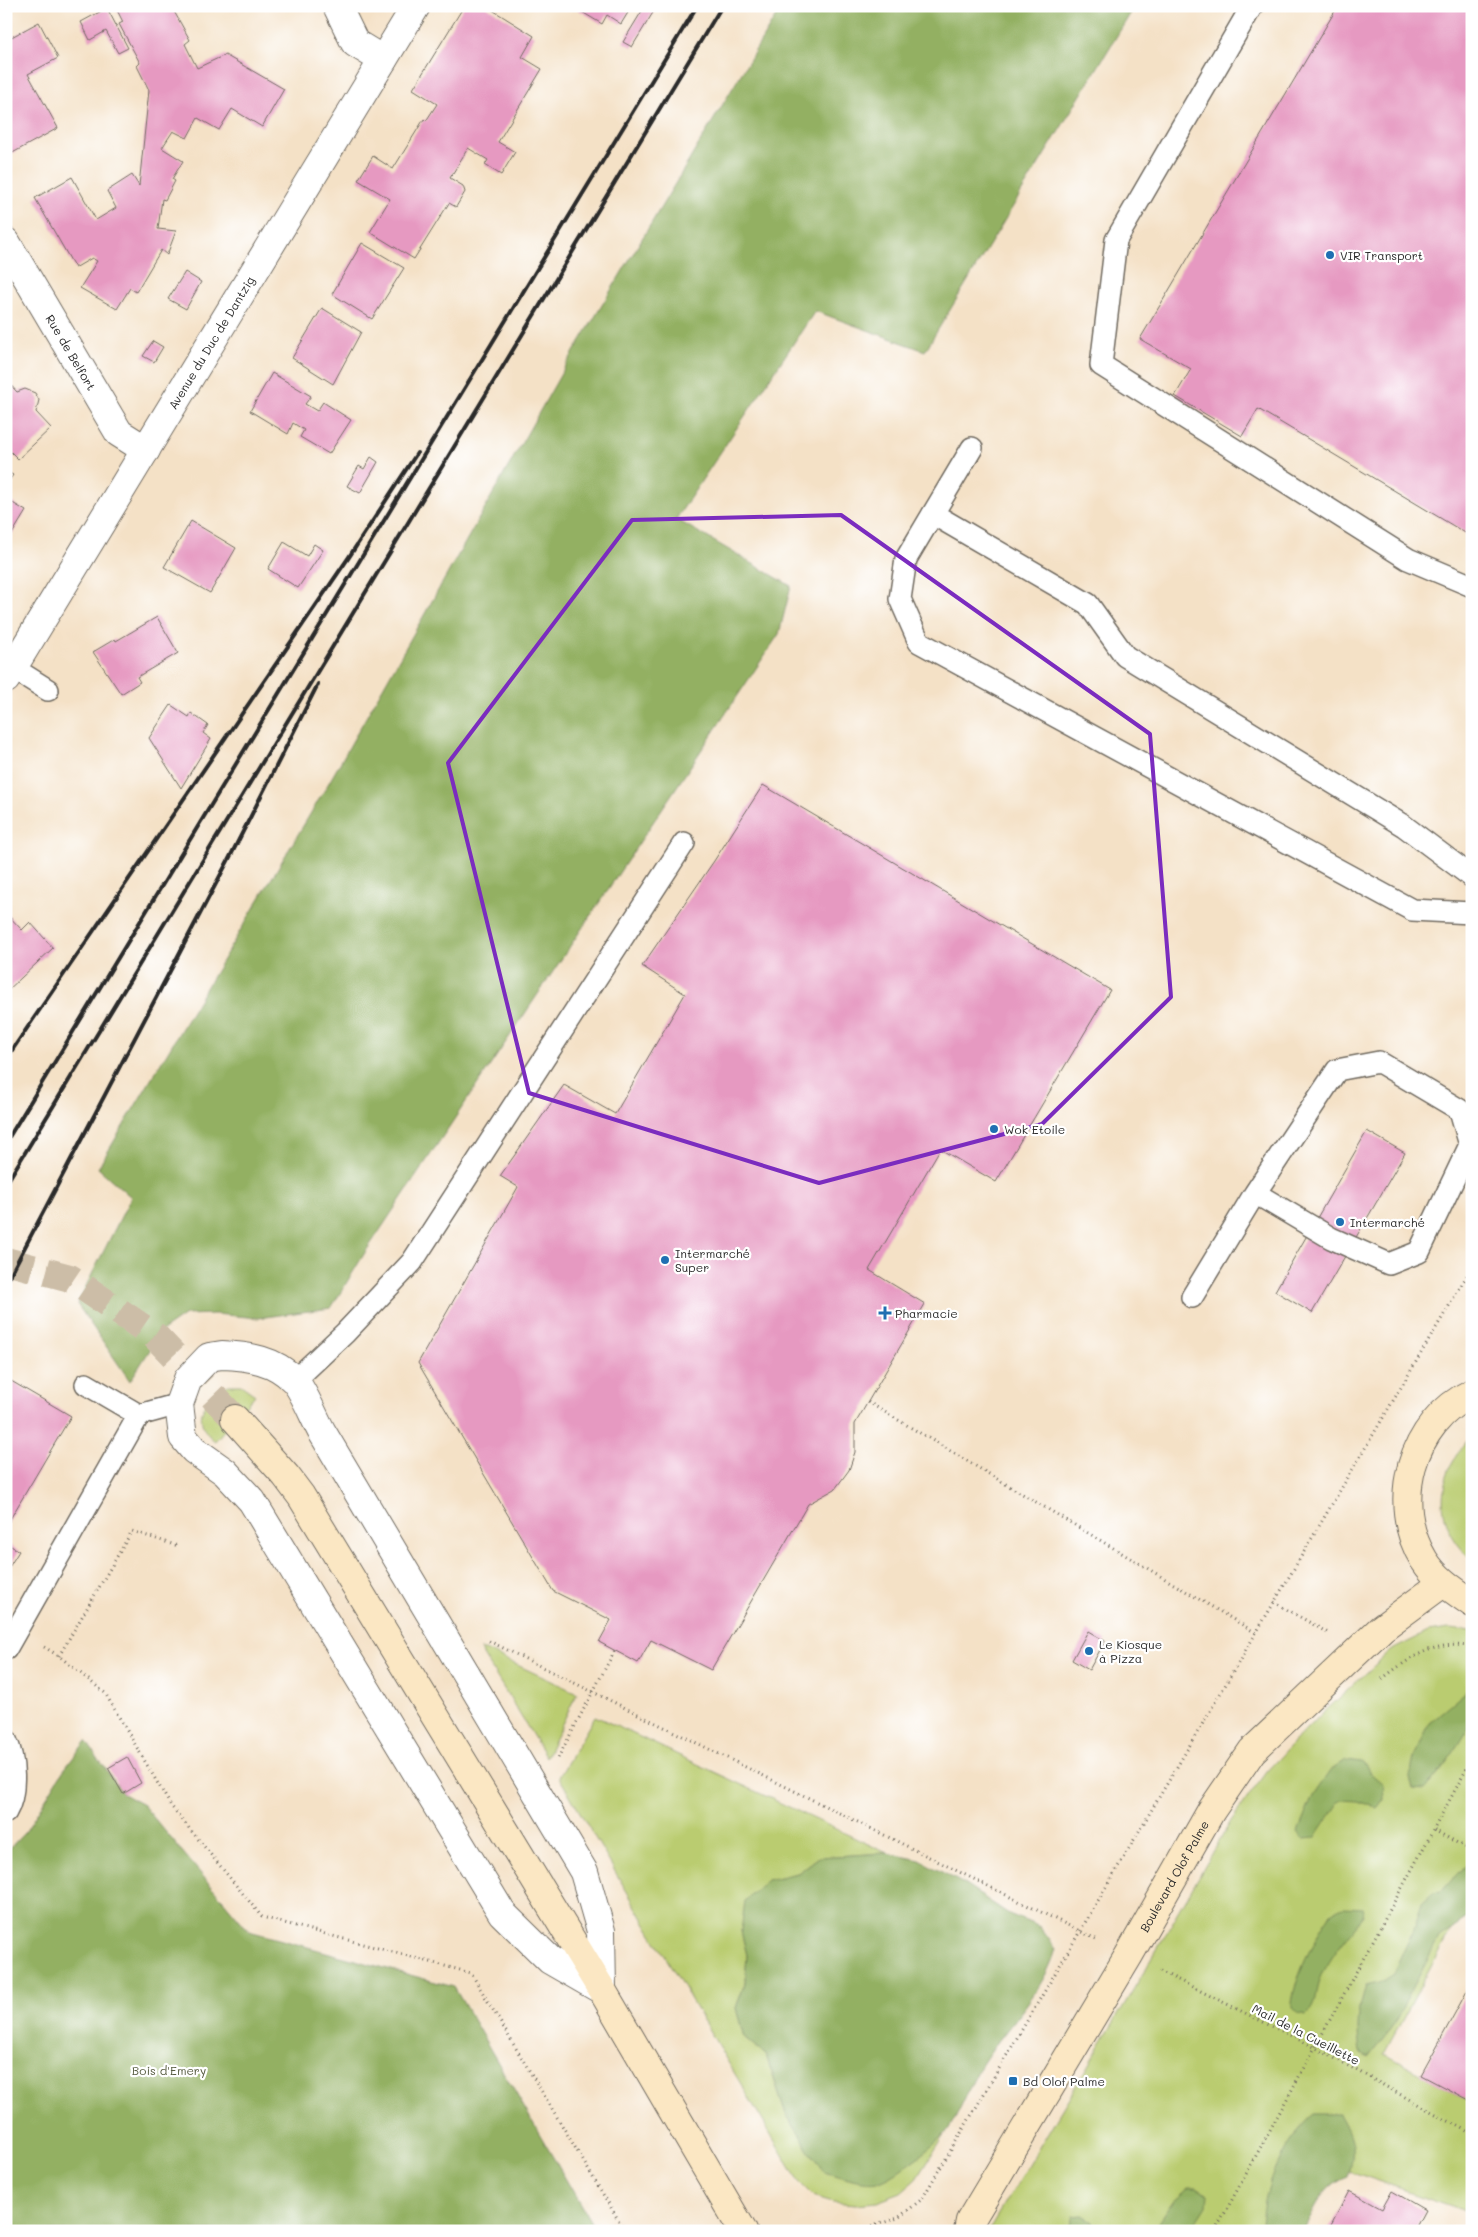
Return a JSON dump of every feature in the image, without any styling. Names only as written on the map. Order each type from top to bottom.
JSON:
[{"type":"street","points":[[337,6],[355,43],[384,60]]},
{"type":"street","name":"Avenue du Duc de Dantzig","points":[[10,673],[416,6]]},
{"type":"street","name":"Rue de Belfort","points":[[6,242],[119,433],[146,450]]},
{"type":"street","points":[[222,1355],[243,1356],[269,1361],[296,1380],[322,1432],[584,1872],[601,1931],[602,1990],[550,1960],[502,1913],[252,1500],[225,1472],[194,1450],[183,1438],[179,1404],[188,1379],[209,1358],[222,1355]]},
{"type":"street","points":[[1472,1393],[1459,1399],[1435,1419],[1425,1434],[1409,1474],[1406,1503],[1412,1532],[1424,1560],[1442,1583],[1472,1603]]},
{"type":"street","points":[[235,1419],[286,1476],[301,1496],[602,1990],[745,2229]]},
{"type":"street","name":"Boulevard Olof Palme","points":[[966,2228],[1129,1955],[1211,1811],[1252,1751],[1357,1650],[1382,1628],[1442,1583]]},
{"type":"lane","points":[[1252,6],[1116,240],[1101,365],[1408,559],[1472,586]]},
{"type":"lane","points":[[972,448],[906,559],[900,599],[919,642],[1412,910],[1472,913]]},
{"type":"lane","points":[[933,514],[1088,604],[1125,656],[1404,826],[1472,877]]},
{"type":"lane","points":[[10,673],[48,690]]},
{"type":"lane","points":[[296,1380],[345,1333],[412,1262],[684,843]]},
{"type":"lane","points":[[1192,1297],[1255,1193],[1338,1070],[1379,1062],[1460,1110],[1470,1146],[1419,1252],[1389,1264],[1331,1238],[1255,1193]]},
{"type":"lane","points":[[86,1384],[139,1415]]},
{"type":"lane","points":[[11,1640],[139,1415],[179,1404]]},
{"type":"lane","points":[[6,1740],[10,1747],[12,1788],[9,1807],[6,1812]]},
{"type":"path","points":[[857,2231],[898,2218],[922,2199],[1472,1267]]},
{"type":"path","points":[[868,1402],[1256,1632]]},
{"type":"path","points":[[59,1656],[132,1531],[178,1546]]},
{"type":"path","points":[[11,1640],[59,1656],[105,1693],[171,1806],[262,1916],[470,1973],[625,2231]]},
{"type":"path","name":"Mail de la Cueillette","points":[[486,1640],[1316,2048],[1472,2134]]},
{"type":"path","points":[[538,1794],[615,1650]]},
{"type":"path","points":[[1215,2231],[1472,1758]]},
{"type":"path","points":[[1434,1830],[1472,1851]]},
{"type":"highlighted area","points":[[841,515],[1150,734],[1171,997],[1042,1124],[819,1183],[529,1093],[448,763],[632,520]]},
{"type":"green space","points":[[782,6],[1135,6],[925,351],[815,311],[676,519],[791,586],[779,634],[366,1251],[331,1308],[258,1318],[215,1314],[185,1315],[162,1331],[130,1381],[77,1304],[131,1197],[98,1168],[327,786],[566,365]]},
{"type":"green space","points":[[229,1385],[241,1385],[255,1395],[215,1441],[207,1434],[203,1425],[201,1417],[203,1409],[213,1395]]},
{"type":"green space","points":[[1472,1436],[1472,1559],[1459,1545],[1450,1530],[1444,1514],[1443,1498],[1445,1481],[1451,1465],[1460,1450]]},
{"type":"green space","points":[[1449,1629],[1472,1631],[1472,1891],[1384,2054],[1472,2102],[1472,2213],[1326,2163],[1289,2231],[989,2231],[1148,1965],[1231,1821],[1266,1772],[1309,1726],[1390,1651],[1428,1632]]},
{"type":"green space","points":[[480,1650],[485,1650],[577,1693],[546,1757]]},
{"type":"green space","points":[[1469,1689],[1472,1690],[1472,1718],[1465,1735],[1444,1766],[1424,1790],[1413,1789],[1410,1776],[1414,1758],[1430,1722]]},
{"type":"green space","points":[[595,1716],[887,1853],[819,1857],[798,1873],[767,1880],[741,1931],[747,1955],[745,1983],[736,2008],[744,2037],[766,2055],[786,2114],[910,2163],[945,2135],[917,2179],[901,2193],[877,2202],[855,2204],[833,2202],[813,2196],[799,2182],[559,1777]]},
{"type":"green space","name":"Bois d'Emery","points":[[86,1741],[123,1794],[143,1805],[249,1931],[454,1987],[596,2231],[6,2231],[6,1852],[26,1831],[63,1771]]},
{"type":"green space","points":[[1346,1760],[1362,1762],[1369,1772],[1383,1784],[1384,1799],[1377,1808],[1359,1801],[1340,1800],[1315,1838],[1304,1839],[1298,1832],[1313,1796],[1330,1771]]},
{"type":"green space","points":[[887,1853],[920,1860],[962,1883],[1009,1914],[1040,1927],[1056,1949],[1050,1966],[1041,1982],[978,2071],[953,2122],[944,2135],[923,2153],[893,2174],[885,2179],[872,2182],[851,2179],[823,2171],[786,2114],[766,2055],[744,2037],[736,2008],[745,1983],[747,1955],[741,1931],[745,1901],[767,1880],[798,1873],[819,1857]]},
{"type":"green space","points":[[1466,1864],[1472,1864],[1472,1911],[1467,1919],[1439,1938],[1391,2029],[1369,2057],[1360,2052],[1358,2034],[1361,2003],[1366,1986],[1379,1983],[1393,1974],[1413,1931],[1421,1903],[1433,1892],[1442,1891]]},
{"type":"green space","points":[[1343,1907],[1362,1908],[1364,1915],[1339,1948],[1322,1975],[1313,2007],[1306,2015],[1298,2013],[1292,2007],[1295,1986],[1300,1973],[1326,1921],[1333,1912]]},
{"type":"green space","points":[[1314,2114],[1339,2114],[1344,2122],[1352,2144],[1352,2159],[1348,2176],[1332,2185],[1326,2192],[1316,2206],[1303,2231],[1261,2231],[1265,2199],[1278,2164],[1297,2131]]},
{"type":"green space","points":[[1189,2188],[1197,2188],[1208,2194],[1207,2206],[1191,2231],[1153,2231],[1174,2201]]},
{"type":"green space","points":[[1083,2215],[1093,2221],[1097,2231],[1068,2231],[1073,2216]]},
{"type":"building","points":[[115,6],[171,6],[190,40],[185,44],[197,68],[225,55],[284,89],[262,127],[232,109],[219,130],[198,118],[187,138],[173,131],[162,148],[183,161],[172,179],[175,181],[165,200],[162,199],[158,229],[176,231],[167,255],[161,250],[136,292],[130,288],[117,309],[80,288],[97,261],[92,258],[75,268],[35,198],[72,177],[96,220],[116,208],[107,191],[132,175],[139,186],[149,90],[137,66],[140,63],[119,24],[123,22]]},
{"type":"building","points":[[464,6],[486,6],[534,36],[522,57],[542,69],[498,142],[515,152],[501,175],[485,165],[488,160],[468,148],[450,178],[463,186],[465,192],[456,207],[449,203],[414,259],[370,232],[390,199],[358,180],[373,156],[393,169],[424,119],[426,121],[437,104],[413,89]]},
{"type":"building","points":[[572,6],[632,6],[621,24],[607,15],[602,24]]},
{"type":"building","points":[[645,6],[657,6],[632,47],[623,42]]},
{"type":"building","name":"VIR Transport","points":[[1338,6],[1472,6],[1472,537],[1258,409],[1242,436],[1175,396],[1191,369],[1140,339]]},
{"type":"building","points":[[107,8],[128,48],[118,53],[106,31],[90,40],[81,22]]},
{"type":"building","points":[[39,22],[58,58],[28,74],[58,128],[7,156],[6,40]]},
{"type":"building","points":[[362,243],[404,268],[372,319],[332,294]]},
{"type":"building","points":[[185,272],[201,282],[186,309],[168,299]]},
{"type":"building","points":[[322,308],[361,332],[333,384],[292,358]]},
{"type":"building","points":[[153,341],[163,347],[154,362],[143,356]]},
{"type":"building","points":[[272,373],[311,396],[305,404],[317,411],[323,402],[351,420],[329,454],[300,437],[304,430],[293,423],[288,434],[250,411]]},
{"type":"building","points":[[6,380],[17,392],[25,389],[35,393],[39,400],[36,412],[51,428],[18,459],[6,447]]},
{"type":"building","points":[[371,457],[378,462],[360,493],[347,486],[359,466],[364,469]]},
{"type":"building","points":[[6,471],[13,475],[6,485]]},
{"type":"building","points":[[6,499],[26,511],[6,544]]},
{"type":"building","points":[[191,521],[236,548],[210,593],[164,567]]},
{"type":"building","points":[[284,542],[307,556],[314,544],[323,550],[298,588],[268,569]]},
{"type":"building","points":[[157,617],[178,653],[137,677],[140,682],[121,694],[93,652]]},
{"type":"building","points":[[171,705],[189,717],[191,713],[208,725],[203,733],[211,739],[181,788],[149,738]]},
{"type":"building","name":"Intermarché Super","points":[[763,785],[1110,990],[996,1182],[940,1149],[869,1270],[925,1304],[855,1424],[855,1452],[849,1470],[835,1489],[808,1504],[711,1670],[651,1640],[638,1663],[599,1642],[611,1620],[553,1591],[418,1363],[518,1187],[500,1176],[564,1085],[615,1114],[685,994],[642,966],[714,861]]},
{"type":"building","points":[[6,913],[22,930],[30,922],[53,948],[6,992]]},
{"type":"building","name":"Intermarché","points":[[1367,1131],[1405,1153],[1312,1313],[1275,1291]]},
{"type":"building","points":[[6,1378],[71,1416],[6,1526]]},
{"type":"building","points":[[6,1543],[19,1551],[6,1572]]},
{"type":"building","name":"Le Kiosque à Pizza","points":[[1088,1631],[1105,1641],[1089,1670],[1072,1660]]},
{"type":"building","points":[[127,1757],[141,1783],[123,1794],[108,1768]]},
{"type":"building","points":[[1472,1982],[1472,2102],[1421,2075]]},
{"type":"building","points":[[1349,2191],[1382,2209],[1392,2191],[1425,2210],[1416,2227],[1423,2231],[1328,2231]]},
{"type":"tunnel","points":[[6,1261],[70,1278],[155,1336],[235,1419]]},
{"type":"railway","points":[[6,1142],[697,6]]},
{"type":"railway","points":[[6,1184],[722,6]]},
{"type":"railway","points":[[6,1059],[349,557],[417,453]]},
{"type":"railway","points":[[6,1283],[230,857],[318,684]]},
{"type":"place","name":"VIR Transport","points":[[1330,255]]},
{"type":"place","name":"Wok Etoile","points":[[994,1129]]},
{"type":"place","name":"Intermarché","points":[[1340,1222]]},
{"type":"place","name":"Intermarché Super","points":[[665,1260]]},
{"type":"place","name":"Pharmacie","points":[[885,1313]]},
{"type":"place","name":"Le Kiosque à Pizza","points":[[1089,1651]]},
{"type":"place","name":"Bd Olof Palme","points":[[1013,2081]]}]
